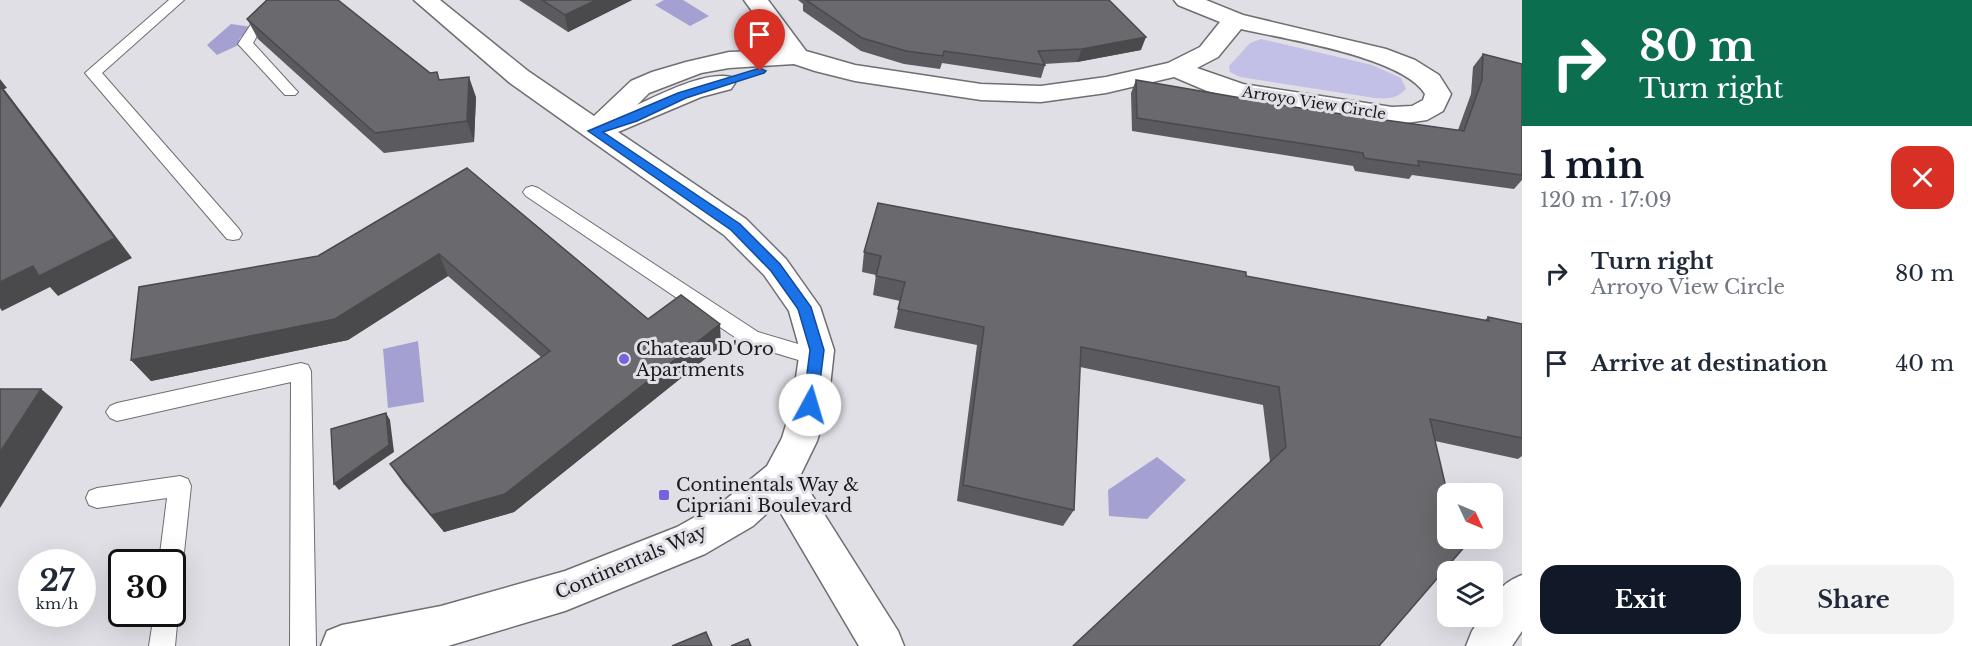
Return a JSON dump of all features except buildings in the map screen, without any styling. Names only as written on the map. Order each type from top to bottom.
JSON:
[{"type":"street","name":"Continentals Way","points":[[342,646],[441,627],[565,591],[691,541],[739,513],[780,478],[799,441],[810,405],[817,350],[804,307],[775,267],[735,227],[519,77],[426,0]]},
{"type":"street","points":[[756,0],[797,56],[824,66],[855,73],[981,92],[1041,94],[1106,85],[1176,69],[1209,52],[1235,20]]},
{"type":"street","name":"Arroyo View Circle","points":[[1176,69],[1243,92],[1392,116],[1418,114],[1434,105],[1438,94],[1430,81],[1406,65],[1377,54],[1235,20],[1186,0]]},
{"type":"street","points":[[594,131],[633,118],[682,96],[742,78],[797,56]]},
{"type":"street","points":[[780,478],[883,646]]},
{"type":"street","points":[[1487,646],[1522,595]]},
{"type":"lane","points":[[177,0],[93,73],[233,234]]},
{"type":"lane","points":[[275,0],[268,6],[245,44],[290,92]]},
{"type":"lane","points":[[532,192],[752,338],[815,357]]},
{"type":"lane","points":[[117,412],[301,371],[303,646]]},
{"type":"lane","points":[[97,498],[180,486],[173,549]]},
{"type":"lane","points":[[162,646],[164,627]]},
{"type":"shaded area","points":[[664,0],[683,0],[709,16],[690,26],[655,5]]},
{"type":"shaded area","points":[[231,24],[252,27],[239,39],[243,43],[217,55],[207,45]]},
{"type":"shaded area","points":[[1261,39],[1372,65],[1401,78],[1406,89],[1392,98],[1375,98],[1240,77],[1230,72],[1229,66],[1250,43]]},
{"type":"shaded area","points":[[418,341],[424,402],[388,408],[383,349]]},
{"type":"shaded area","points":[[1157,457],[1186,480],[1147,519],[1109,516],[1108,490]]},
{"type":"place","name":"Chateau D'Oro Apartments","points":[[624,359]]},
{"type":"place","name":"Continentals Way & Cipriani Boulevard","points":[[664,495]]},
{"type":"route","points":[[760,71],[682,96],[633,118],[594,131],[735,227],[775,267],[804,307],[817,350],[810,405]]}]
